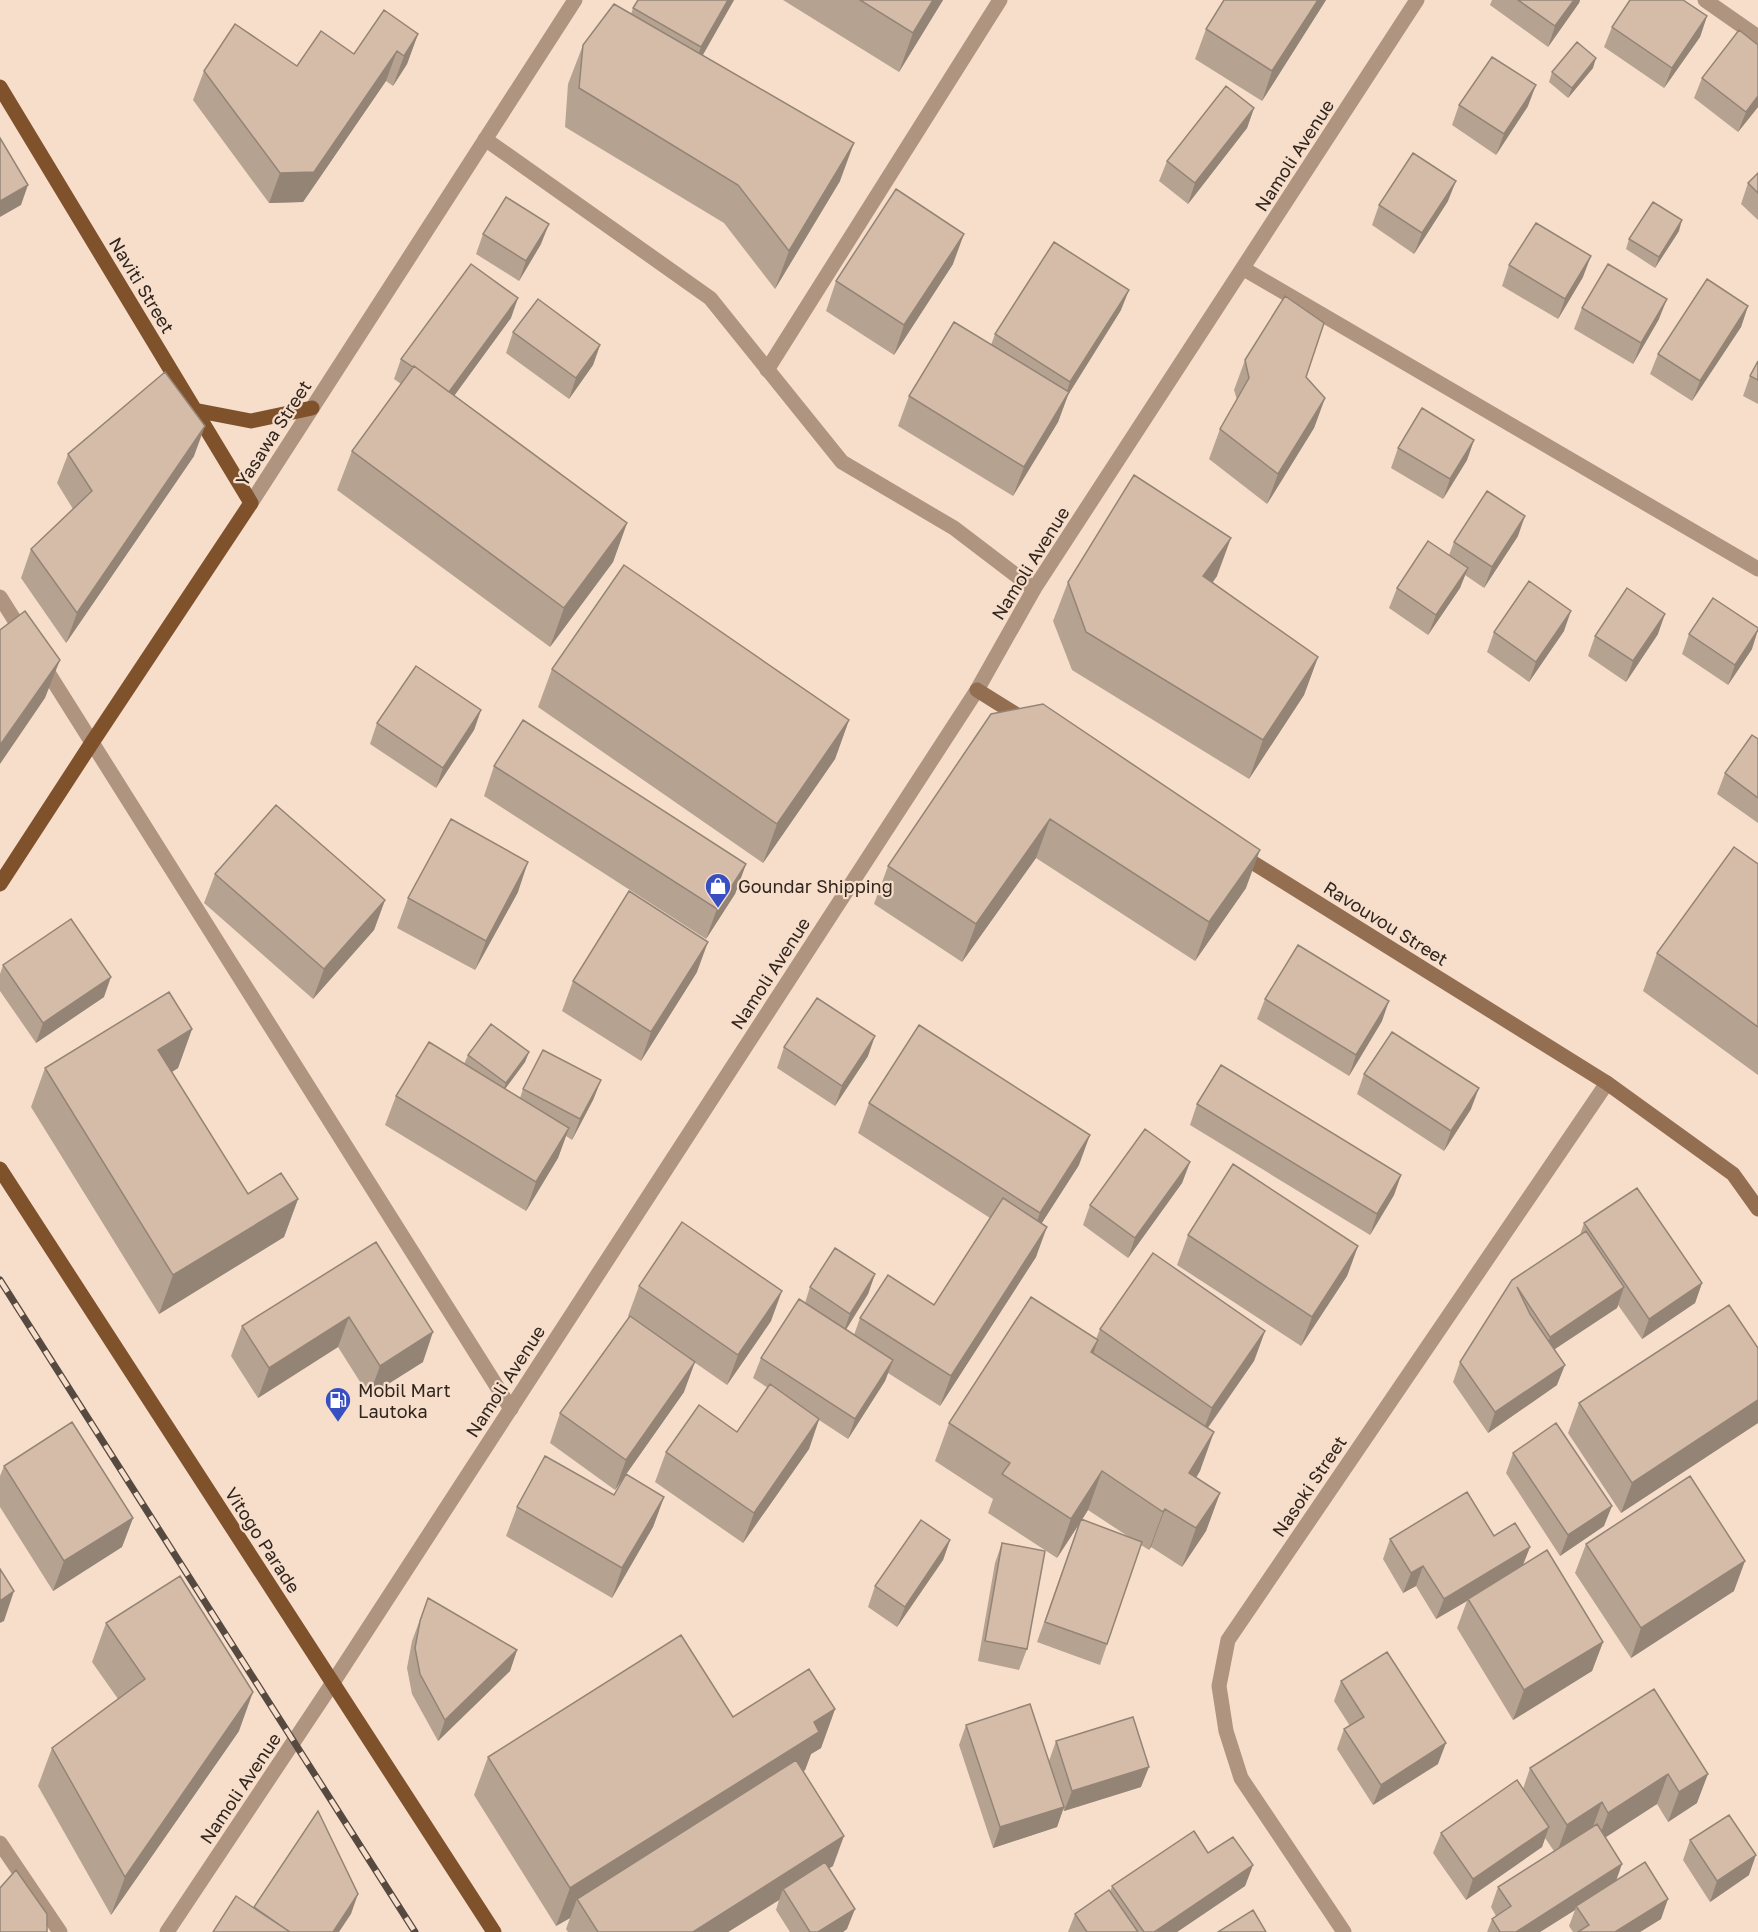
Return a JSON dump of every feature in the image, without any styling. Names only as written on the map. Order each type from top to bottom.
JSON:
[{"type":"main road","name":"Naviti Street","points":[[0,87],[251,503]]},
{"type":"main road","points":[[194,410],[251,422],[312,408]]},
{"type":"main road","name":"Yasawa Street","points":[[0,884],[251,503]]},
{"type":"main road","points":[[977,690],[1038,728]]},
{"type":"main road","name":"Ravouvou Street","points":[[1231,848],[1606,1083],[1733,1174],[1758,1209]]},
{"type":"main road","name":"Vitogo Parade","points":[[0,1169],[494,1932]]},
{"type":"street","name":"Yasawa Street","points":[[251,503],[574,0]]},
{"type":"street","points":[[767,370],[1000,0]]},
{"type":"street","name":"Namoli Avenue","points":[[167,1932],[332,1684],[977,690],[1034,589],[1244,270],[1417,0]]},
{"type":"street","points":[[1705,0],[1758,37]]},
{"type":"street","points":[[485,139],[710,298],[842,462],[954,528],[1034,589]]},
{"type":"street","points":[[1244,270],[1758,569]]},
{"type":"street","points":[[0,597],[93,741],[511,1408]]},
{"type":"street","name":"Nasoki Street","points":[[1344,1932],[1241,1778],[1226,1731],[1219,1686],[1228,1640],[1606,1083]]},
{"type":"street","points":[[0,1843],[60,1932]]},
{"type":"building","points":[[638,0],[728,0],[701,47],[633,8]]},
{"type":"building","points":[[860,0],[933,0],[913,33]]},
{"type":"building","points":[[1224,0],[1318,0],[1272,71],[1206,29]]},
{"type":"building","points":[[1518,0],[1574,0],[1555,26]]},
{"type":"building","points":[[1630,0],[1683,0],[1707,16],[1672,68],[1612,27]]},
{"type":"building","points":[[614,4],[854,143],[789,251],[738,185],[579,88],[583,45]]},
{"type":"building","points":[[384,10],[418,34],[404,56],[397,51],[314,172],[280,173],[204,71],[235,24],[297,66],[321,31],[354,54]]},
{"type":"building","points":[[1739,30],[1758,45],[1758,96],[1746,112],[1702,78]]},
{"type":"building","points":[[1577,42],[1596,58],[1572,88],[1552,72]]},
{"type":"building","points":[[1492,57],[1536,85],[1504,134],[1459,105]]},
{"type":"building","points":[[1226,86],[1254,108],[1195,183],[1167,161]]},
{"type":"building","points":[[0,138],[28,185],[0,201]]},
{"type":"building","points":[[1413,153],[1456,181],[1422,233],[1379,205]]},
{"type":"building","points":[[1758,173],[1758,193],[1748,183]]},
{"type":"building","points":[[896,189],[964,234],[904,325],[836,281]]},
{"type":"building","points":[[506,197],[549,224],[526,261],[483,234]]},
{"type":"building","points":[[1653,202],[1682,220],[1659,257],[1629,239]]},
{"type":"building","points":[[1536,223],[1591,256],[1565,299],[1509,265]]},
{"type":"building","points":[[1054,242],[1129,290],[1070,382],[995,334]]},
{"type":"building","points":[[471,264],[518,298],[449,392],[401,359]]},
{"type":"building","points":[[1608,264],[1667,299],[1641,343],[1582,308]]},
{"type":"building","points":[[1707,279],[1748,306],[1700,381],[1658,354]]},
{"type":"building","points":[[1285,296],[1324,323],[1306,377],[1325,398],[1278,474],[1220,429],[1249,378],[1245,360]]},
{"type":"building","points":[[538,299],[600,345],[576,378],[513,332]]},
{"type":"building","points":[[954,322],[1069,392],[1024,467],[909,396]]},
{"type":"building","points":[[1758,361],[1758,380],[1750,376]]},
{"type":"building","points":[[414,366],[627,523],[564,608],[352,451]]},
{"type":"building","points":[[165,372],[205,426],[77,613],[31,549],[92,491],[68,454]]},
{"type":"building","points":[[1422,408],[1474,440],[1450,479],[1398,448]]},
{"type":"building","points":[[1134,475],[1231,538],[1203,576],[1318,657],[1263,740],[1086,632],[1068,582]]},
{"type":"building","points":[[1487,491],[1525,516],[1492,567],[1454,542]]},
{"type":"building","points":[[1428,541],[1468,568],[1436,615],[1397,588]]},
{"type":"building","points":[[624,565],[849,720],[777,824],[552,669]]},
{"type":"building","points":[[1529,581],[1571,611],[1536,662],[1494,632]]},
{"type":"building","points":[[1627,588],[1665,614],[1633,661],[1595,636]]},
{"type":"building","points":[[1713,598],[1758,628],[1735,665],[1689,634]]},
{"type":"building","points":[[25,611],[60,660],[0,745],[0,630]]},
{"type":"building","points":[[416,666],[481,710],[443,768],[377,723]]},
{"type":"building","points":[[1043,704],[1260,850],[1209,922],[1050,819],[976,924],[888,866],[991,714]]},
{"type":"building","points":[[523,720],[746,864],[717,909],[494,766]]},
{"type":"building","points":[[1752,735],[1758,739],[1758,798],[1725,773]]},
{"type":"building","points":[[276,805],[385,900],[324,969],[215,874]]},
{"type":"building","points":[[451,819],[528,862],[486,941],[408,898]]},
{"type":"building","points":[[1734,847],[1758,864],[1758,1027],[1657,953]]},
{"type":"building","points":[[629,891],[708,942],[651,1032],[573,981]]},
{"type":"building","points":[[71,919],[111,977],[43,1023],[3,965]]},
{"type":"building","points":[[1298,945],[1389,1001],[1356,1055],[1265,999]]},
{"type":"building","points":[[169,992],[192,1029],[158,1050],[248,1194],[281,1173],[298,1199],[173,1275],[45,1068]]},
{"type":"building","points":[[817,998],[875,1036],[842,1086],[784,1047]]},
{"type":"building","points":[[491,1024],[529,1052],[506,1083],[468,1055]]},
{"type":"building","points":[[919,1025],[1090,1135],[1040,1213],[869,1103]]},
{"type":"building","points":[[1392,1032],[1479,1088],[1451,1131],[1364,1074]]},
{"type":"building","points":[[429,1042],[569,1128],[536,1182],[396,1096]]},
{"type":"building","points":[[543,1050],[601,1080],[580,1119],[523,1089]]},
{"type":"building","points":[[1221,1065],[1401,1175],[1377,1214],[1197,1104]]},
{"type":"building","points":[[1145,1129],[1190,1162],[1135,1238],[1090,1205]]},
{"type":"building","points":[[1233,1164],[1358,1246],[1312,1317],[1188,1235]]},
{"type":"building","points":[[1637,1188],[1702,1283],[1649,1319],[1584,1223]]},
{"type":"building","points":[[1003,1198],[1047,1227],[951,1376],[860,1318],[888,1275],[934,1305]]},
{"type":"building","points":[[682,1222],[782,1291],[738,1355],[639,1286]]},
{"type":"building","points":[[1586,1231],[1624,1287],[1550,1337],[1517,1287],[1530,1314],[1565,1365],[1495,1412],[1460,1362],[1512,1280]]},
{"type":"building","points":[[376,1242],[433,1332],[380,1366],[349,1317],[269,1368],[242,1326]]},
{"type":"building","points":[[835,1248],[875,1274],[850,1314],[810,1287]]},
{"type":"building","points":[[1153,1253],[1265,1331],[1212,1408],[1100,1329]]},
{"type":"building","points":[[1031,1297],[1098,1340],[1091,1352],[1214,1432],[1189,1473],[1220,1493],[1196,1528],[1165,1509],[1163,1512],[1102,1471],[1071,1519],[1002,1474],[1010,1463],[949,1423]]},
{"type":"building","points":[[799,1299],[893,1360],[855,1419],[761,1358]]},
{"type":"building","points":[[1729,1305],[1758,1348],[1758,1400],[1632,1483],[1579,1403]]},
{"type":"building","points":[[630,1316],[695,1362],[626,1460],[560,1413]]},
{"type":"building","points":[[770,1384],[819,1419],[754,1513],[666,1452],[699,1405],[737,1432]]},
{"type":"building","points":[[72,1422],[133,1518],[64,1561],[4,1466]]},
{"type":"building","points":[[1556,1423],[1612,1506],[1568,1535],[1513,1453]]},
{"type":"building","points":[[545,1456],[614,1495],[626,1474],[664,1497],[622,1568],[517,1507]]},
{"type":"building","points":[[1690,1476],[1745,1561],[1641,1628],[1586,1544]]},
{"type":"building","points":[[1467,1492],[1494,1536],[1515,1523],[1530,1547],[1444,1599],[1423,1566],[1411,1573],[1390,1539]]},
{"type":"building","points":[[1081,1519],[1142,1542],[1107,1644],[1045,1622]]},
{"type":"building","points":[[921,1520],[950,1540],[905,1607],[875,1586]]},
{"type":"building","points":[[1002,1543],[1045,1551],[1027,1649],[985,1641]]},
{"type":"building","points":[[1547,1550],[1603,1642],[1524,1690],[1468,1599]]},
{"type":"building","points":[[0,1569],[14,1591],[0,1601]]},
{"type":"building","points":[[180,1576],[253,1692],[125,1877],[52,1748],[145,1679],[106,1623]]},
{"type":"building","points":[[428,1598],[517,1650],[445,1720],[420,1674],[415,1648],[420,1621]]},
{"type":"building","points":[[681,1635],[733,1717],[809,1669],[835,1709],[814,1722],[819,1732],[570,1888],[488,1757]]},
{"type":"building","points":[[1387,1652],[1446,1743],[1381,1785],[1344,1729],[1364,1717],[1341,1681]]},
{"type":"building","points":[[1654,1689],[1708,1774],[1679,1792],[1668,1774],[1608,1813],[1602,1802],[1567,1825],[1530,1768]]},
{"type":"building","points":[[1030,1704],[1064,1807],[1000,1827],[966,1725]]},
{"type":"building","points":[[1133,1717],[1149,1767],[1072,1791],[1056,1741]]},
{"type":"building","points":[[796,1760],[844,1836],[693,1932],[598,1932],[577,1899]]},
{"type":"building","points":[[1517,1780],[1549,1827],[1473,1879],[1441,1833]]},
{"type":"building","points":[[318,1811],[358,1894],[333,1932],[290,1932],[254,1907]]},
{"type":"building","points":[[1729,1815],[1756,1855],[1717,1881],[1690,1840]]},
{"type":"building","points":[[1597,1824],[1622,1864],[1516,1932],[1500,1932],[1492,1919],[1511,1906],[1498,1887]]},
{"type":"building","points":[[1194,1831],[1208,1853],[1233,1837],[1253,1865],[1154,1932],[1144,1932],[1112,1886]]},
{"type":"building","points":[[825,1862],[855,1909],[818,1932],[810,1932],[783,1889]]},
{"type":"building","points":[[1645,1862],[1668,1899],[1615,1932],[1578,1932],[1589,1925],[1576,1906]]},
{"type":"building","points":[[16,1870],[47,1914],[47,1932],[0,1932],[0,1888]]},
{"type":"building","points":[[1109,1890],[1138,1932],[1087,1932],[1075,1914]]},
{"type":"building","points":[[236,1896],[290,1932],[213,1932]]},
{"type":"building","points":[[1253,1910],[1266,1932],[1218,1932]]},
{"type":"railway","points":[[0,1280],[415,1932]]},
{"type":"place","name":"Goundar Shipping","points":[[718,909]]},
{"type":"place","name":"Mobil Mart Lautoka","points":[[338,1423]]}]
